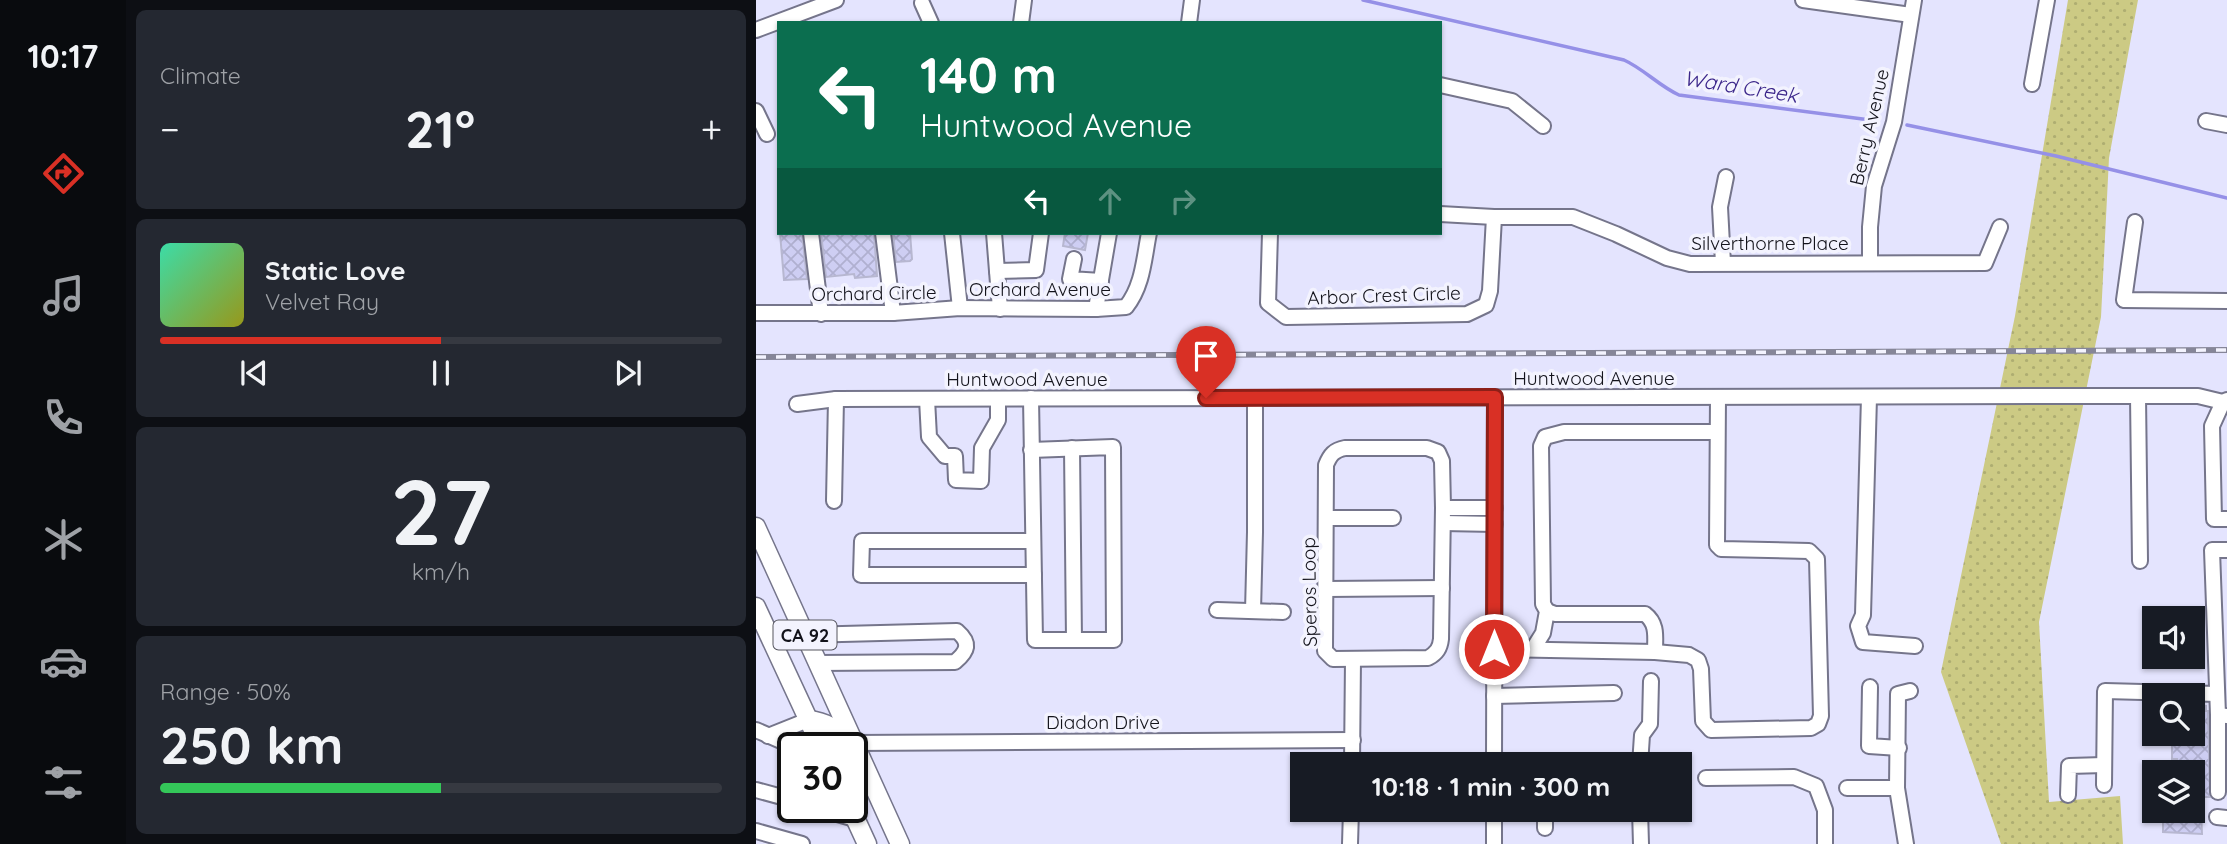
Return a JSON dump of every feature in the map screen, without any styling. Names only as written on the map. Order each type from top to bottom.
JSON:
[{"type":"main road","name":"CA 92","points":[[756,527],[848,732]]},
{"type":"main road","name":"CA 92","points":[[756,607],[814,732]]},
{"type":"main road","points":[[808,720],[821,721],[840,732]]},
{"type":"main road","name":"CA 92","points":[[868,775],[900,844]]},
{"type":"main road","points":[[857,823],[867,844]]},
{"type":"street","points":[[780,21],[836,0]]},
{"type":"street","points":[[1021,21],[1024,0]]},
{"type":"street","points":[[1189,21],[1192,0]]},
{"type":"street","points":[[1803,0],[1912,15]]},
{"type":"street","name":"Berry Avenue","points":[[1870,263],[1874,186],[1894,122],[1914,0]]},
{"type":"street","points":[[2032,84],[2047,0]]},
{"type":"street","points":[[922,3],[930,21]]},
{"type":"street","points":[[756,30],[777,22]]},
{"type":"street","points":[[1442,85],[1512,101],[1543,126]]},
{"type":"street","points":[[756,111],[767,134]]},
{"type":"street","points":[[2206,121],[2227,125]]},
{"type":"street","points":[[1723,263],[1720,207],[1726,177]]},
{"type":"street","name":"Silverthorne Place","points":[[1442,214],[1573,217],[1667,258],[1690,264],[1985,263],[2000,227]]},
{"type":"street","name":"Arbor Crest Circle","points":[[1270,235],[1268,303],[1286,317],[1466,314],[1486,305],[1490,291],[1494,217]]},
{"type":"street","points":[[2135,222],[2124,300],[2227,301]]},
{"type":"street","points":[[811,235],[821,314]]},
{"type":"street","points":[[883,235],[893,313]]},
{"type":"street","name":"Orchard Circle","points":[[756,313],[893,313],[960,308],[952,235]]},
{"type":"street","points":[[994,235],[1000,309]]},
{"type":"street","points":[[1033,235],[1036,270]]},
{"type":"street","points":[[1036,270],[1041,235]]},
{"type":"street","points":[[1096,309],[1109,235]]},
{"type":"street","name":"Orchard Avenue","points":[[960,308],[1126,307],[1140,283],[1149,235]]},
{"type":"street","points":[[1074,259],[1070,279],[1101,281]]},
{"type":"street","points":[[997,271],[1036,270]]},
{"type":"street","points":[[2138,396],[2140,561]]},
{"type":"street","name":"Huntwood Avenue","points":[[797,404],[836,399],[998,398],[2198,396],[2225,401]]},
{"type":"street","points":[[1494,752],[1495,397]]},
{"type":"street","points":[[1494,649],[1689,655],[1698,660],[1701,669],[1703,721],[1711,730],[1811,728],[1820,721],[1818,559],[1809,551],[1721,549],[1717,544],[1718,397]]},
{"type":"street","points":[[1869,397],[1863,615],[1857,626],[1863,642],[1915,646]]},
{"type":"street","points":[[927,399],[929,437],[945,456],[956,456],[956,480],[981,481],[982,448],[998,420],[998,398]]},
{"type":"street","points":[[1031,398],[1031,450],[1035,640],[1114,640],[1113,447],[1031,450]]},
{"type":"street","points":[[1252,611],[1255,398]]},
{"type":"street","points":[[834,500],[836,399]]},
{"type":"street","points":[[2225,401],[2212,426],[2214,519],[2227,519]]},
{"type":"street","points":[[1655,652],[1655,626],[1645,614],[1555,614],[1547,611],[1543,604],[1541,446],[1545,437],[1564,432],[1717,432]]},
{"type":"street","points":[[1073,448],[1074,640]]},
{"type":"street","name":"Speros Loop","points":[[1427,448],[1437,452],[1442,461],[1443,516],[1441,639],[1436,654],[1420,659],[1333,659],[1325,651],[1327,518],[1326,465],[1329,457],[1337,450],[1427,448]]},
{"type":"street","points":[[1443,516],[1495,508]]},
{"type":"street","points":[[1443,516],[1495,524]]},
{"type":"street","points":[[1327,518],[1393,518]]},
{"type":"street","points":[[1033,541],[862,541],[861,575],[1034,575]]},
{"type":"street","points":[[2218,792],[2222,716],[2217,694],[2220,550]]},
{"type":"street","points":[[1326,589],[1442,588]]},
{"type":"street","points":[[1217,610],[1283,612]]},
{"type":"street","points":[[1533,649],[1543,633],[1547,611]]},
{"type":"street","points":[[804,635],[957,631],[965,638],[967,645],[964,654],[955,662],[817,663]]},
{"type":"street","points":[[1353,659],[1353,752]]},
{"type":"street","points":[[1641,752],[1642,735],[1650,724],[1651,681]]},
{"type":"street","points":[[1870,687],[1869,746],[1899,748]]},
{"type":"street","points":[[1906,844],[1897,788],[1898,694],[1910,691]]},
{"type":"street","points":[[2104,785],[2105,691],[2217,694]]},
{"type":"street","points":[[1494,696],[1614,694]]},
{"type":"street","points":[[762,733],[808,720]]},
{"type":"street","name":"Diadon Drive","points":[[868,743],[1353,740]]},
{"type":"street","points":[[2068,795],[2069,766],[2104,765]]},
{"type":"street","points":[[1706,778],[1794,777],[1816,786],[1825,810],[1825,844]]},
{"type":"street","points":[[1847,788],[1897,788]]},
{"type":"street","points":[[756,790],[777,796]]},
{"type":"street","points":[[1350,844],[1351,822]]},
{"type":"street","points":[[1494,822],[1494,844]]},
{"type":"street","points":[[1545,822],[1545,828]]},
{"type":"street","points":[[1640,822],[1641,844]]},
{"type":"street","points":[[756,831],[802,844]]},
{"type":"shaded area","points":[[2068,0],[2138,0],[2109,158],[2101,317],[2039,622],[2049,802],[2120,796],[2123,844],[2001,844],[1941,672],[2015,316]]},
{"type":"building","points":[[780,235],[802,235],[807,279],[784,280]]},
{"type":"building","points":[[821,235],[874,235],[877,276],[855,278],[854,274],[826,277]]},
{"type":"building","points":[[893,235],[910,235],[912,259],[896,262]]},
{"type":"building","points":[[1065,235],[1088,235],[1085,250],[1063,246]]},
{"type":"building","points":[[2206,706],[2210,797],[2205,797],[2205,760],[2172,759],[2172,746],[2205,746]]},
{"type":"building","points":[[2163,823],[2202,823],[2202,834],[2163,832]]},
{"type":"waterway","name":"Ward Creek","points":[[1363,0],[1624,60],[1679,95],[1878,121]]},
{"type":"waterway","name":"Ward Creek","points":[[1907,125],[2056,156],[2227,198]]},
{"type":"railway","points":[[756,357],[2227,350]]},
{"type":"route","points":[[1206,398],[1495,397],[1494,649]]}]
